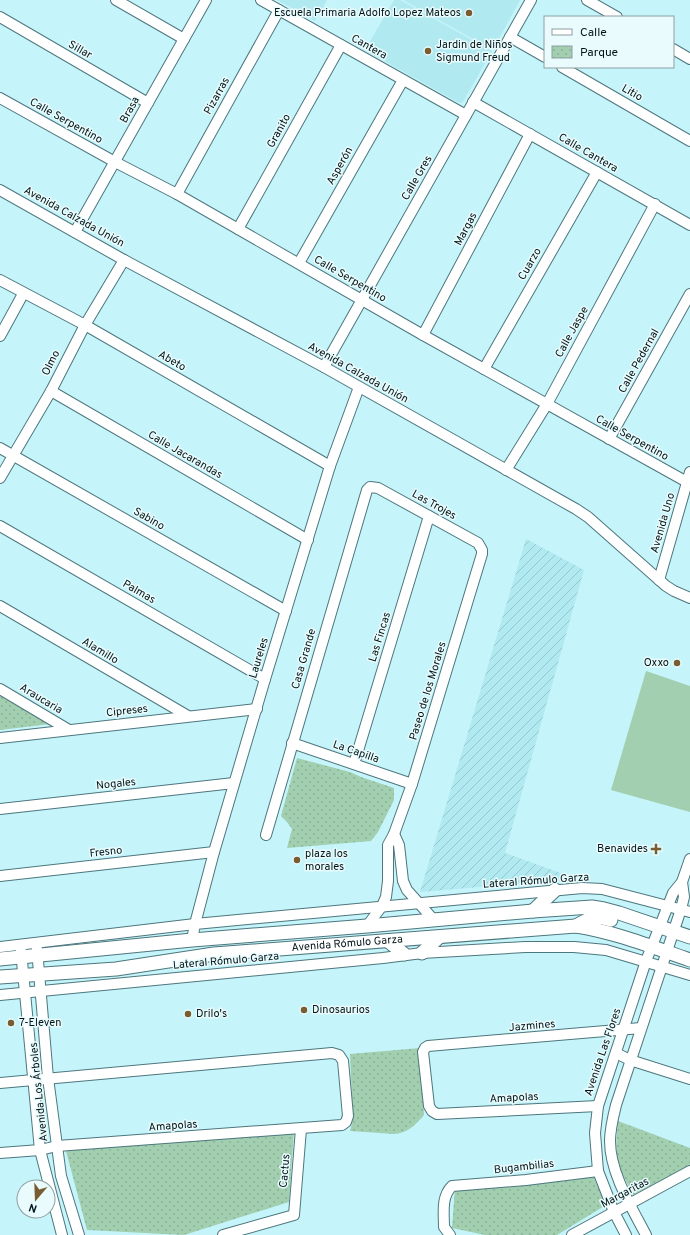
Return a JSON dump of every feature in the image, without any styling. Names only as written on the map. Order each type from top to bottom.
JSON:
[{"type":"main road","points":[[533,911],[556,890]]},
{"type":"main road","name":"Avenida Rómulo Garza","points":[[0,959],[21,950],[192,940],[592,907],[604,909],[659,929],[674,931],[690,937]]},
{"type":"main road","points":[[576,926],[589,918],[599,916],[659,929]]},
{"type":"main road","name":"Avenida Rómulo Garza","points":[[0,977],[116,970],[214,954],[438,938],[527,929],[576,926],[610,933],[690,960]]},
{"type":"main road","points":[[422,953],[438,938]]},
{"type":"main road","points":[[388,941],[404,954]]},
{"type":"street","points":[[116,0],[184,39]]},
{"type":"street","name":"Brasa","points":[[75,232],[206,0]]},
{"type":"street","name":"Cantera","points":[[261,0],[466,115]]},
{"type":"street","name":"Calle Gres","points":[[324,367],[531,0]]},
{"type":"street","points":[[587,0],[615,16]]},
{"type":"street","name":"Pizarras","points":[[177,194],[279,10]]},
{"type":"street","name":"Sillar","points":[[0,17],[148,103]]},
{"type":"street","points":[[510,37],[544,56]]},
{"type":"street","name":"Granito","points":[[238,229],[341,45]]},
{"type":"street","points":[[674,50],[690,59]]},
{"type":"street","name":"Litio","points":[[564,68],[690,141]]},
{"type":"street","name":"Asperón","points":[[299,263],[403,80]]},
{"type":"street","name":"Calle Serpentino","points":[[0,98],[115,162],[177,194],[423,335],[687,482]]},
{"type":"street","name":"Calle Cantera","points":[[473,102],[690,225]]},
{"type":"street","name":"Margas","points":[[423,335],[530,134]]},
{"type":"street","name":"Cuarzo","points":[[484,369],[597,172]]},
{"type":"street","name":"Avenida Calzada Unión","points":[[0,190],[124,260],[324,367],[582,512],[659,580],[674,591],[690,598]]},
{"type":"street","name":"Calle Jaspe","points":[[506,470],[547,404],[655,204]]},
{"type":"street","name":"Olmo","points":[[0,478],[51,391],[85,325],[124,260]]},
{"type":"street","name":"Abeto","points":[[0,280],[85,325],[330,466]]},
{"type":"street","points":[[0,336],[24,294]]},
{"type":"street","name":"Calle Pedernal","points":[[609,439],[690,294]]},
{"type":"street","name":"Laureles","points":[[192,940],[214,852],[265,679],[330,466],[360,387]]},
{"type":"street","name":"Calle Jacarandas","points":[[51,391],[308,540]]},
{"type":"street","name":"Sabino","points":[[0,448],[13,454],[286,611]]},
{"type":"street","name":"Avenida Uno","points":[[659,580],[690,472]]},
{"type":"street","name":"Las Trojes","points":[[367,490],[370,487],[378,488],[478,543],[482,550],[482,554]]},
{"type":"street","name":"Casa Grande","points":[[266,835],[367,490]]},
{"type":"street","name":"Las Fincas","points":[[354,764],[429,516]]},
{"type":"street","name":"Palmas","points":[[0,526],[265,679]]},
{"type":"street","name":"Paseo de los Morales","points":[[367,926],[382,906],[387,891],[387,848],[394,834],[412,784],[482,554]]},
{"type":"street","name":"Alamillo","points":[[0,606],[188,716]]},
{"type":"street","name":"Araucaria","points":[[0,689],[69,730]]},
{"type":"street","name":"Cipreses","points":[[0,738],[257,709]]},
{"type":"street","name":"La Capilla","points":[[292,743],[412,784]]},
{"type":"street","name":"Nogales","points":[[0,809],[234,783]]},
{"type":"street","points":[[394,834],[400,850],[403,881],[407,890],[433,920]]},
{"type":"street","name":"Fresno","points":[[0,876],[214,852]]},
{"type":"street","name":"Avenida Las Flores","points":[[626,1235],[614,1212],[598,1171],[595,1133],[598,1106],[651,947],[673,893],[682,882],[690,859]]},
{"type":"street","name":"Avenida Las Flores","points":[[646,1235],[630,1205],[616,1171],[610,1143],[611,1131],[616,1105],[630,1060],[674,931],[685,910],[682,882]]},
{"type":"street","name":"Lateral Rómulo Garza","points":[[37,949],[195,924],[556,890],[591,888],[685,910]]},
{"type":"street","points":[[0,946],[21,950]]},
{"type":"street","name":"Lateral Rómulo Garza","points":[[0,995],[383,958],[404,954],[525,947],[574,947],[606,950],[690,975]]},
{"type":"street","name":"Avenida Los Árboles","points":[[37,949],[48,1078],[61,1176],[79,1235]]},
{"type":"street","name":"Avenida Los Árboles","points":[[21,950],[40,1150],[62,1235]]},
{"type":"street","name":"Jazmines","points":[[432,1111],[429,1106],[423,1052],[428,1046],[641,1028]]},
{"type":"street","name":"Amapolas","points":[[0,1153],[40,1150],[57,1146],[342,1125],[346,1122],[348,1116],[344,1061],[339,1055],[332,1053],[48,1078]]},
{"type":"street","points":[[616,1053],[630,1060],[690,1079]]},
{"type":"street","points":[[0,1083],[48,1078]]},
{"type":"street","name":"Amapolas","points":[[432,1111],[437,1114],[598,1106]]},
{"type":"street","name":"Cactus","points":[[223,1235],[294,1215],[301,1129]]},
{"type":"street","name":"Bugambilias","points":[[447,1234],[444,1227],[445,1198],[447,1191],[452,1186],[526,1180],[598,1171]]},
{"type":"street","name":"Margaritas","points":[[572,1235],[630,1205],[690,1171]]},
{"type":"shaded area","points":[[277,0],[327,0],[315,21]]},
{"type":"shaded area","name":"Jardin de Niños Sigmund Freud","points":[[394,0],[400,0],[492,51],[463,102],[459,103],[365,50]]},
{"type":"shaded area","name":"Escuela Primaria Adolfo Lopez Mateos","points":[[403,0],[520,0],[493,50]]},
{"type":"shaded area","points":[[526,539],[584,570],[505,853],[577,879],[420,892]]},
{"type":"green space","points":[[646,671],[690,686],[690,812],[611,790]]},
{"type":"green space","points":[[0,693],[50,724],[0,730]]},
{"type":"green space","points":[[297,758],[350,772],[394,788],[394,800],[378,832],[371,841],[287,848],[292,829],[281,816]]},
{"type":"green space","points":[[420,1048],[424,1115],[411,1128],[399,1133],[394,1134],[350,1131],[353,1120],[350,1054]]},
{"type":"green space","points":[[618,1121],[690,1148],[690,1165],[633,1195],[618,1162],[616,1147]]},
{"type":"green space","points":[[294,1131],[289,1202],[184,1235],[87,1230],[66,1151]]},
{"type":"green space","points":[[593,1176],[606,1205],[557,1235],[485,1235],[452,1228],[455,1188],[513,1187]]},
{"type":"place","name":"Escuela Primaria Adolfo Lopez Mateos","points":[[469,13]]},
{"type":"place","name":"Jardin de Niños Sigmund Freud","points":[[428,51]]},
{"type":"place","name":"Oxxo","points":[[677,663]]},
{"type":"place","name":"Benavides","points":[[656,849]]},
{"type":"place","name":"plaza los morales","points":[[297,860]]},
{"type":"place","name":"Dinosaurios","points":[[304,1010]]},
{"type":"place","name":"Drilo's","points":[[188,1014]]},
{"type":"place","name":"7-Eleven","points":[[11,1023]]}]
